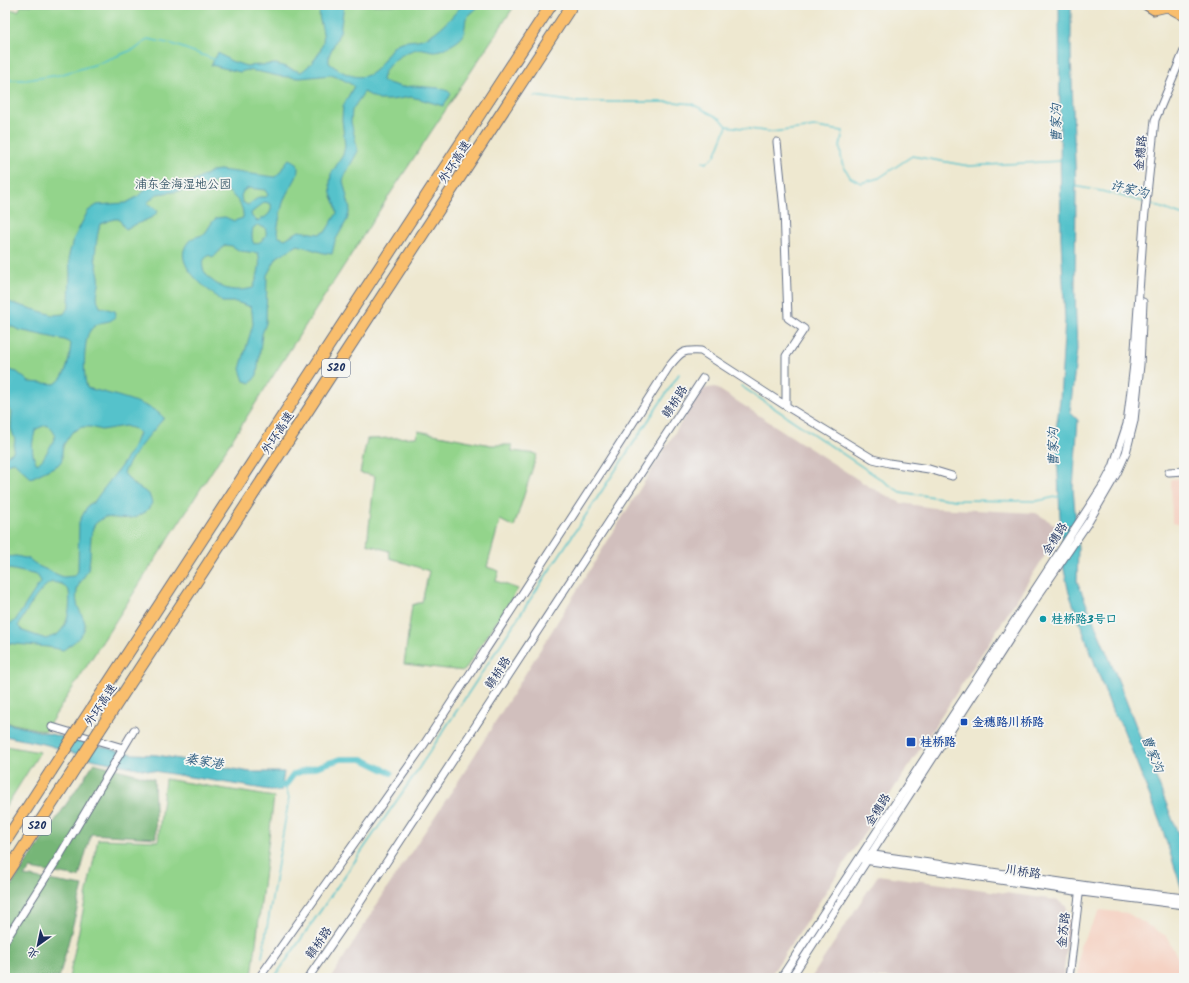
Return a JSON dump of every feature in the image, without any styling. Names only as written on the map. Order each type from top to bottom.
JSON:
[{"type":"highway","name":"外环高速","points":[[5,842],[551,5]]},
{"type":"highway","name":"外环高速","points":[[5,876],[572,5]]},
{"type":"main road","points":[[1146,5],[1154,10],[1166,6],[1184,16]]},
{"type":"street","name":"金穗路","points":[[1149,196],[1155,120],[1184,51]]},
{"type":"street","name":"金穗路","points":[[1046,579],[1055,558],[1104,484],[1122,442],[1127,424],[1134,364],[1146,221],[1159,120],[1184,62]]},
{"type":"street","points":[[777,142],[784,210],[788,318],[804,329],[786,356],[786,406]]},
{"type":"street","name":"金穗路","points":[[791,978],[865,857],[1046,579],[1059,565],[1089,521],[1117,473],[1126,453],[1134,421],[1140,365],[1146,221]]},
{"type":"street","points":[[259,978],[423,746],[668,368],[679,355],[688,350],[702,351],[786,406],[873,459],[929,469],[952,476]]},
{"type":"street","name":"赣桥路","points":[[308,978],[359,904],[704,378]]},
{"type":"street","points":[[1169,472],[1184,471]]},
{"type":"street","points":[[52,727],[123,749]]},
{"type":"street","points":[[5,941],[60,855],[134,730]]},
{"type":"street","name":"金穗路","points":[[781,978],[865,857]]},
{"type":"street","name":"川桥路","points":[[865,857],[1184,904]]},
{"type":"street","name":"金苏路","points":[[1069,978],[1080,888]]},
{"type":"street","name":"川桥路","points":[[1109,892],[1184,898]]},
{"type":"shaded area","points":[[715,387],[868,486],[901,503],[934,508],[1036,513],[1062,529],[924,743],[769,978],[331,978],[386,890],[463,774],[702,389]]},
{"type":"shaded area","points":[[1184,478],[1184,526],[1172,523],[1171,479]]},
{"type":"shaded area","points":[[878,875],[1056,900],[1066,906],[1070,918],[1063,978],[811,978]]},
{"type":"shaded area","points":[[1100,910],[1127,913],[1166,936],[1184,969],[1184,978],[1078,978],[1080,946]]},
{"type":"green space","name":"浦东金海湿地公园","points":[[22,5],[515,5],[390,194],[45,731],[5,722],[5,8],[18,11]]},
{"type":"green space","points":[[418,431],[491,445],[512,445],[512,451],[537,454],[514,527],[500,520],[487,567],[499,571],[496,581],[518,589],[464,671],[404,664],[412,605],[422,602],[429,571],[390,558],[389,551],[367,544],[375,476],[360,473],[367,439],[416,437]]},
{"type":"green space","points":[[5,746],[40,752],[5,808]]},
{"type":"green space","points":[[94,763],[154,779],[156,838],[91,834],[79,877],[30,869],[24,876],[83,886],[59,978],[5,978],[5,895]]},
{"type":"green space","points":[[165,779],[274,797],[252,976],[250,978],[69,978],[98,839],[158,841]]},
{"type":"water","points":[[321,5],[344,5],[340,32],[329,55],[329,63],[335,68],[349,75],[362,77],[374,71],[391,49],[398,43],[430,36],[455,14],[462,5],[478,5],[477,8],[466,18],[464,34],[461,39],[444,49],[433,51],[419,49],[406,53],[395,60],[383,75],[382,81],[401,87],[414,86],[439,88],[448,91],[451,94],[443,106],[411,97],[379,100],[364,92],[352,110],[351,122],[358,151],[343,181],[350,209],[347,220],[335,241],[332,254],[298,245],[277,257],[267,275],[266,323],[262,334],[257,375],[251,383],[244,381],[240,369],[253,324],[251,307],[236,302],[222,302],[193,275],[187,267],[184,258],[184,250],[189,241],[205,233],[216,218],[225,217],[234,221],[243,218],[243,212],[235,197],[216,182],[196,189],[157,194],[147,203],[158,211],[153,217],[125,229],[119,219],[114,219],[100,224],[95,258],[99,274],[97,298],[100,307],[115,311],[116,314],[111,321],[94,326],[88,334],[84,371],[86,383],[87,388],[139,403],[150,408],[164,418],[137,451],[124,473],[133,484],[149,494],[152,503],[148,509],[138,516],[132,518],[105,517],[95,524],[91,539],[88,569],[77,588],[78,606],[85,625],[79,638],[63,650],[5,643],[5,626],[15,621],[41,581],[37,575],[5,568],[5,557],[16,556],[29,559],[38,566],[63,577],[75,576],[78,571],[79,522],[88,505],[94,502],[125,460],[139,433],[135,429],[125,426],[101,430],[91,427],[82,427],[72,432],[64,444],[62,450],[62,460],[58,465],[31,478],[14,462],[5,464],[5,457],[13,452],[15,440],[11,428],[12,412],[5,404],[5,369],[17,372],[29,382],[55,384],[65,372],[71,344],[65,340],[19,330],[5,323],[5,301],[53,315],[64,314],[69,306],[69,255],[73,240],[88,211],[97,205],[126,203],[137,197],[148,187],[155,185],[193,182],[212,171],[220,170],[275,177],[289,159],[297,163],[297,176],[286,195],[281,208],[277,232],[279,237],[285,239],[299,231],[319,234],[326,231],[337,213],[331,194],[331,174],[343,155],[345,146],[342,119],[343,106],[354,86],[331,75],[300,78],[278,76],[247,70],[240,72],[211,65],[218,53],[231,61],[246,66],[276,64],[301,72],[310,65],[318,55],[323,44],[323,33],[319,17]],"holes":[[[249,188],[265,190],[268,195],[266,197],[259,197],[248,205],[242,202],[241,196],[243,191]],[[265,202],[271,204],[270,213],[265,217],[257,221],[252,217],[251,213]],[[257,225],[265,228],[266,236],[260,242],[254,244],[252,238],[253,228]],[[225,245],[232,246],[240,251],[258,253],[259,266],[253,288],[231,290],[217,284],[207,275],[203,265],[204,260],[209,255],[213,258]],[[46,425],[53,431],[54,434],[50,448],[41,461],[37,464],[33,456],[33,442],[36,429]],[[52,582],[62,584],[69,591],[70,596],[65,625],[58,634],[46,639],[23,631],[18,626],[33,601],[42,590]]]},
{"type":"water","name":"曹家沟","points":[[1059,5],[1071,5],[1071,55],[1076,191],[1075,293],[1077,349],[1070,412],[1078,420],[1073,488],[1078,549],[1077,581],[1116,675],[1184,849],[1184,896],[1160,822],[1122,726],[1113,713],[1069,593],[1063,565],[1056,430],[1060,400],[1065,320],[1061,239]]},
{"type":"water","points":[[5,723],[133,754],[157,755],[250,772],[284,772],[281,791],[148,770],[96,760],[48,745],[5,736]]},
{"type":"waterway","points":[[5,80],[26,80],[59,75],[97,64],[137,48],[148,39],[172,44],[216,60]]},
{"type":"waterway","points":[[535,96],[576,102],[674,102],[692,104],[721,119],[727,126]]},
{"type":"waterway","points":[[703,162],[706,163],[715,156],[727,126],[772,132],[815,127],[843,131],[840,147],[842,163],[850,177],[861,183],[879,178],[912,156],[969,166],[1062,161]]},
{"type":"waterway","name":"许家沟","points":[[1074,186],[1144,202]]},
{"type":"waterway","name":"许家沟","points":[[1148,203],[1184,216]]},
{"type":"waterway","points":[[274,978],[411,780],[679,374]]},
{"type":"waterway","points":[[741,386],[900,492],[955,500],[1037,501],[1060,496]]},
{"type":"waterway","name":"秦家港","points":[[275,785],[285,786],[294,774],[341,759],[362,759],[391,773]]},
{"type":"waterway","points":[[262,957],[289,798],[285,786]]},
{"type":"place","name":"桂桥路3号口","points":[[1043,619]]},
{"type":"place","name":"金穗路川桥路","points":[[964,722]]},
{"type":"place","name":"桂桥路","points":[[911,742]]}]
